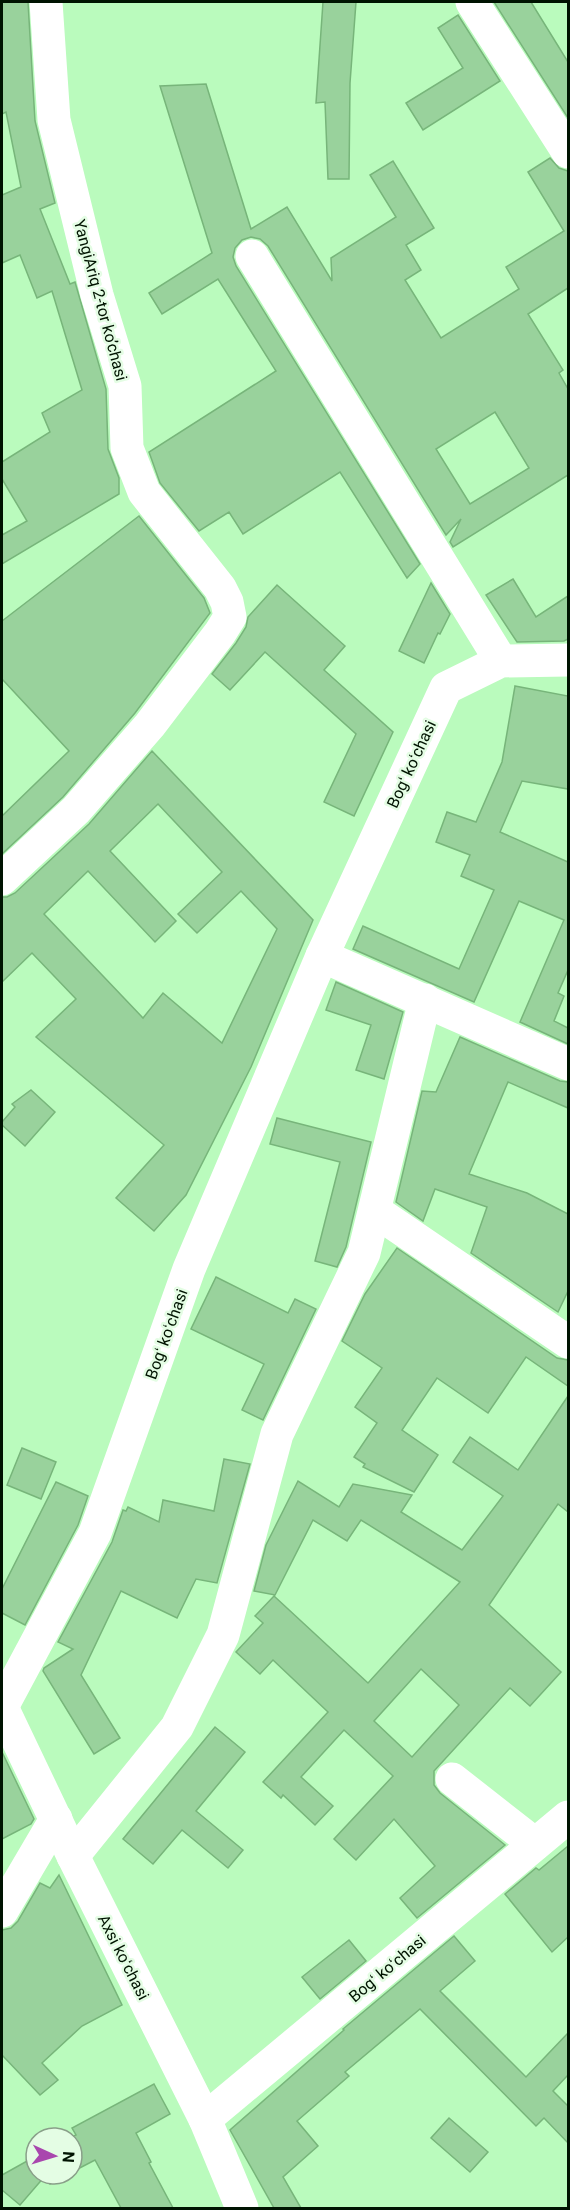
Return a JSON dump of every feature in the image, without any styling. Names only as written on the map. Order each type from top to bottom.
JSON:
[{"type":"street","name":"YangiАriq 2-tor koʼchasi","points":[[2,879],[76,810],[150,725],[220,633],[230,616],[227,602],[220,588],[144,492],[127,448],[125,386],[97,295],[54,120],[46,2]]},
{"type":"street","points":[[472,2],[568,152]]},
{"type":"street","points":[[252,256],[501,661]]},
{"type":"street","name":"Bogʻ koʻchasi","points":[[2,1707],[95,1533],[189,1269],[322,956],[446,688],[501,661],[568,660]]},
{"type":"street","points":[[322,956],[568,1064]]},
{"type":"street","points":[[73,1856],[177,1727],[223,1635],[277,1434],[364,1253],[425,1000]]},
{"type":"street","points":[[375,1211],[568,1342]]},
{"type":"street","name":"Axsi koʻchasi","points":[[2,1707],[73,1856],[205,2119],[242,2208]]},
{"type":"street","points":[[452,1779],[535,1844]]},
{"type":"street","name":"Bogʻ koʻchasi","points":[[205,2119],[568,1817]]},
{"type":"street","points":[[2,1911],[56,1819]]},
{"type":"building","points":[[2,2],[28,2],[35,121],[55,203],[40,209],[70,284],[75,282],[106,389],[108,449],[119,478],[119,494],[2,564],[2,535],[27,521],[2,479],[2,462],[50,432],[42,413],[82,390],[52,291],[37,298],[20,255],[2,263],[2,195],[21,187],[6,112],[2,114]]},
{"type":"building","points":[[323,2],[356,2],[350,83],[349,179],[328,179],[325,102],[316,103]]},
{"type":"building","points":[[494,2],[531,2],[568,62],[568,118]]},
{"type":"building","points":[[458,15],[500,81],[423,130],[406,103],[463,68],[438,28]]},
{"type":"building","points":[[206,84],[251,229],[287,207],[332,281],[331,258],[396,217],[370,175],[393,161],[434,228],[406,245],[421,270],[405,280],[441,338],[519,289],[506,267],[564,231],[528,172],[550,158],[559,168],[568,171],[568,288],[528,314],[563,370],[559,373],[568,389],[568,475],[453,547],[450,542],[461,519],[446,535],[268,246],[260,239],[251,237],[242,240],[235,248],[233,257],[236,266],[420,564],[407,578],[340,472],[243,534],[229,512],[199,531],[160,483],[149,452],[276,371],[218,279],[162,314],[149,293],[212,253],[160,86]],"holes":[[[495,412],[529,468],[470,504],[436,449]]]},
{"type":"building","points":[[139,516],[204,598],[210,613],[135,713],[63,797],[2,854],[2,816],[69,751],[2,679],[2,621]]},
{"type":"building","points":[[513,579],[536,617],[568,596],[568,639],[517,642],[486,595]]},
{"type":"building","points":[[431,583],[450,614],[424,663],[399,651]]},
{"type":"building","points":[[277,585],[345,646],[324,670],[393,732],[354,816],[324,802],[356,734],[265,652],[230,690],[212,674],[236,643],[246,627],[248,617]]},
{"type":"building","points":[[515,686],[568,696],[568,789],[522,781],[500,832],[568,862],[568,970],[558,993],[564,996],[554,1021],[568,1028],[568,1044],[520,1022],[564,920],[519,901],[474,1002],[353,949],[363,926],[459,969],[494,890],[461,876],[470,855],[436,842],[447,812],[476,822],[502,762]]},
{"type":"building","points":[[152,751],[313,920],[251,1067],[186,1195],[154,1231],[116,1198],[164,1145],[36,1037],[76,999],[32,953],[2,982],[2,897],[15,893],[89,824]],"holes":[[[158,804],[222,872],[178,914],[197,933],[241,891],[277,929],[222,1043],[163,993],[143,1018],[44,914],[88,871],[155,942],[176,921],[110,851]]]},
{"type":"building","points":[[336,982],[403,1012],[384,1079],[356,1070],[371,1025],[326,1010]]},
{"type":"building","points":[[460,1037],[560,1081],[568,1082],[568,1108],[508,1082],[469,1174],[527,1193],[568,1214],[568,1291],[558,1312],[471,1253],[487,1207],[435,1189],[423,1221],[396,1202],[422,1091],[436,1092]]},
{"type":"building","points":[[31,1090],[55,1112],[25,1146],[2,1125],[2,1122],[15,1107],[12,1104]]},
{"type":"building","points":[[277,1118],[371,1142],[346,1247],[337,1267],[315,1261],[340,1162],[270,1144]]},
{"type":"building","points":[[397,1248],[557,1358],[568,1360],[568,1386],[526,1357],[488,1413],[437,1378],[402,1430],[438,1455],[414,1492],[363,1467],[365,1464],[354,1457],[377,1423],[355,1407],[382,1368],[342,1341],[365,1294]]},
{"type":"building","points":[[216,1277],[288,1313],[295,1299],[316,1309],[263,1420],[242,1410],[264,1364],[191,1329]]},
{"type":"building","points":[[568,1396],[568,1512],[558,1504],[489,1605],[561,1672],[530,1706],[510,1688],[434,1771],[434,1785],[440,1793],[505,1845],[417,1918],[400,1898],[435,1866],[394,1819],[356,1860],[334,1839],[393,1776],[344,1730],[301,1777],[333,1806],[315,1825],[283,1795],[281,1798],[263,1782],[328,1712],[273,1660],[260,1674],[236,1652],[263,1623],[255,1616],[274,1596],[368,1683],[460,1582],[361,1520],[347,1541],[313,1520],[275,1595],[254,1591],[266,1545],[298,1481],[339,1507],[353,1484],[412,1495],[401,1512],[462,1550],[503,1496],[453,1462],[470,1437],[518,1470]],"holes":[[[421,1669],[459,1705],[412,1757],[374,1721]]]},
{"type":"building","points":[[22,1448],[56,1462],[41,1499],[7,1485]]},
{"type":"building","points":[[224,1459],[250,1464],[217,1583],[196,1579],[177,1618],[121,1591],[81,1675],[120,1738],[94,1754],[43,1671],[44,1668],[73,1649],[58,1642],[112,1542],[123,1510],[126,1511],[128,1507],[159,1522],[163,1500],[214,1511]]},
{"type":"building","points":[[56,1482],[88,1496],[78,1525],[25,1625],[2,1613],[2,1589]]},
{"type":"building","points":[[215,1727],[245,1752],[196,1811],[243,1850],[228,1868],[182,1830],[153,1864],[123,1839]]},
{"type":"building","points":[[2,1752],[34,1819],[31,1824],[2,1839]]},
{"type":"building","points":[[568,1846],[568,1937],[552,1952],[505,1894],[536,1868],[539,1870]]},
{"type":"building","points":[[59,1875],[122,2005],[82,2026],[42,2063],[58,2080],[40,2095],[2,2055],[2,1930],[11,1928],[18,1921],[40,1883],[50,1888]]},
{"type":"building","points":[[454,1936],[475,1961],[440,1991],[526,2077],[568,2033],[568,2075],[553,2091],[568,2106],[568,2143],[544,2118],[536,2126],[420,2009],[345,2072],[349,2076],[297,2121],[318,2146],[283,2177],[301,2208],[274,2208],[230,2130],[343,2029]]},
{"type":"building","points":[[349,1940],[366,1961],[320,1999],[302,1977]]},
{"type":"building","points":[[154,2084],[170,2114],[136,2133],[173,2208],[121,2208],[95,2160],[84,2166],[84,2126],[76,2126]]},
{"type":"building","points":[[449,2118],[488,2152],[470,2172],[431,2138]]},
{"type":"building","points":[[24,2163],[24,2186],[36,2186],[20,2205],[2,2190],[2,2175]]}]
